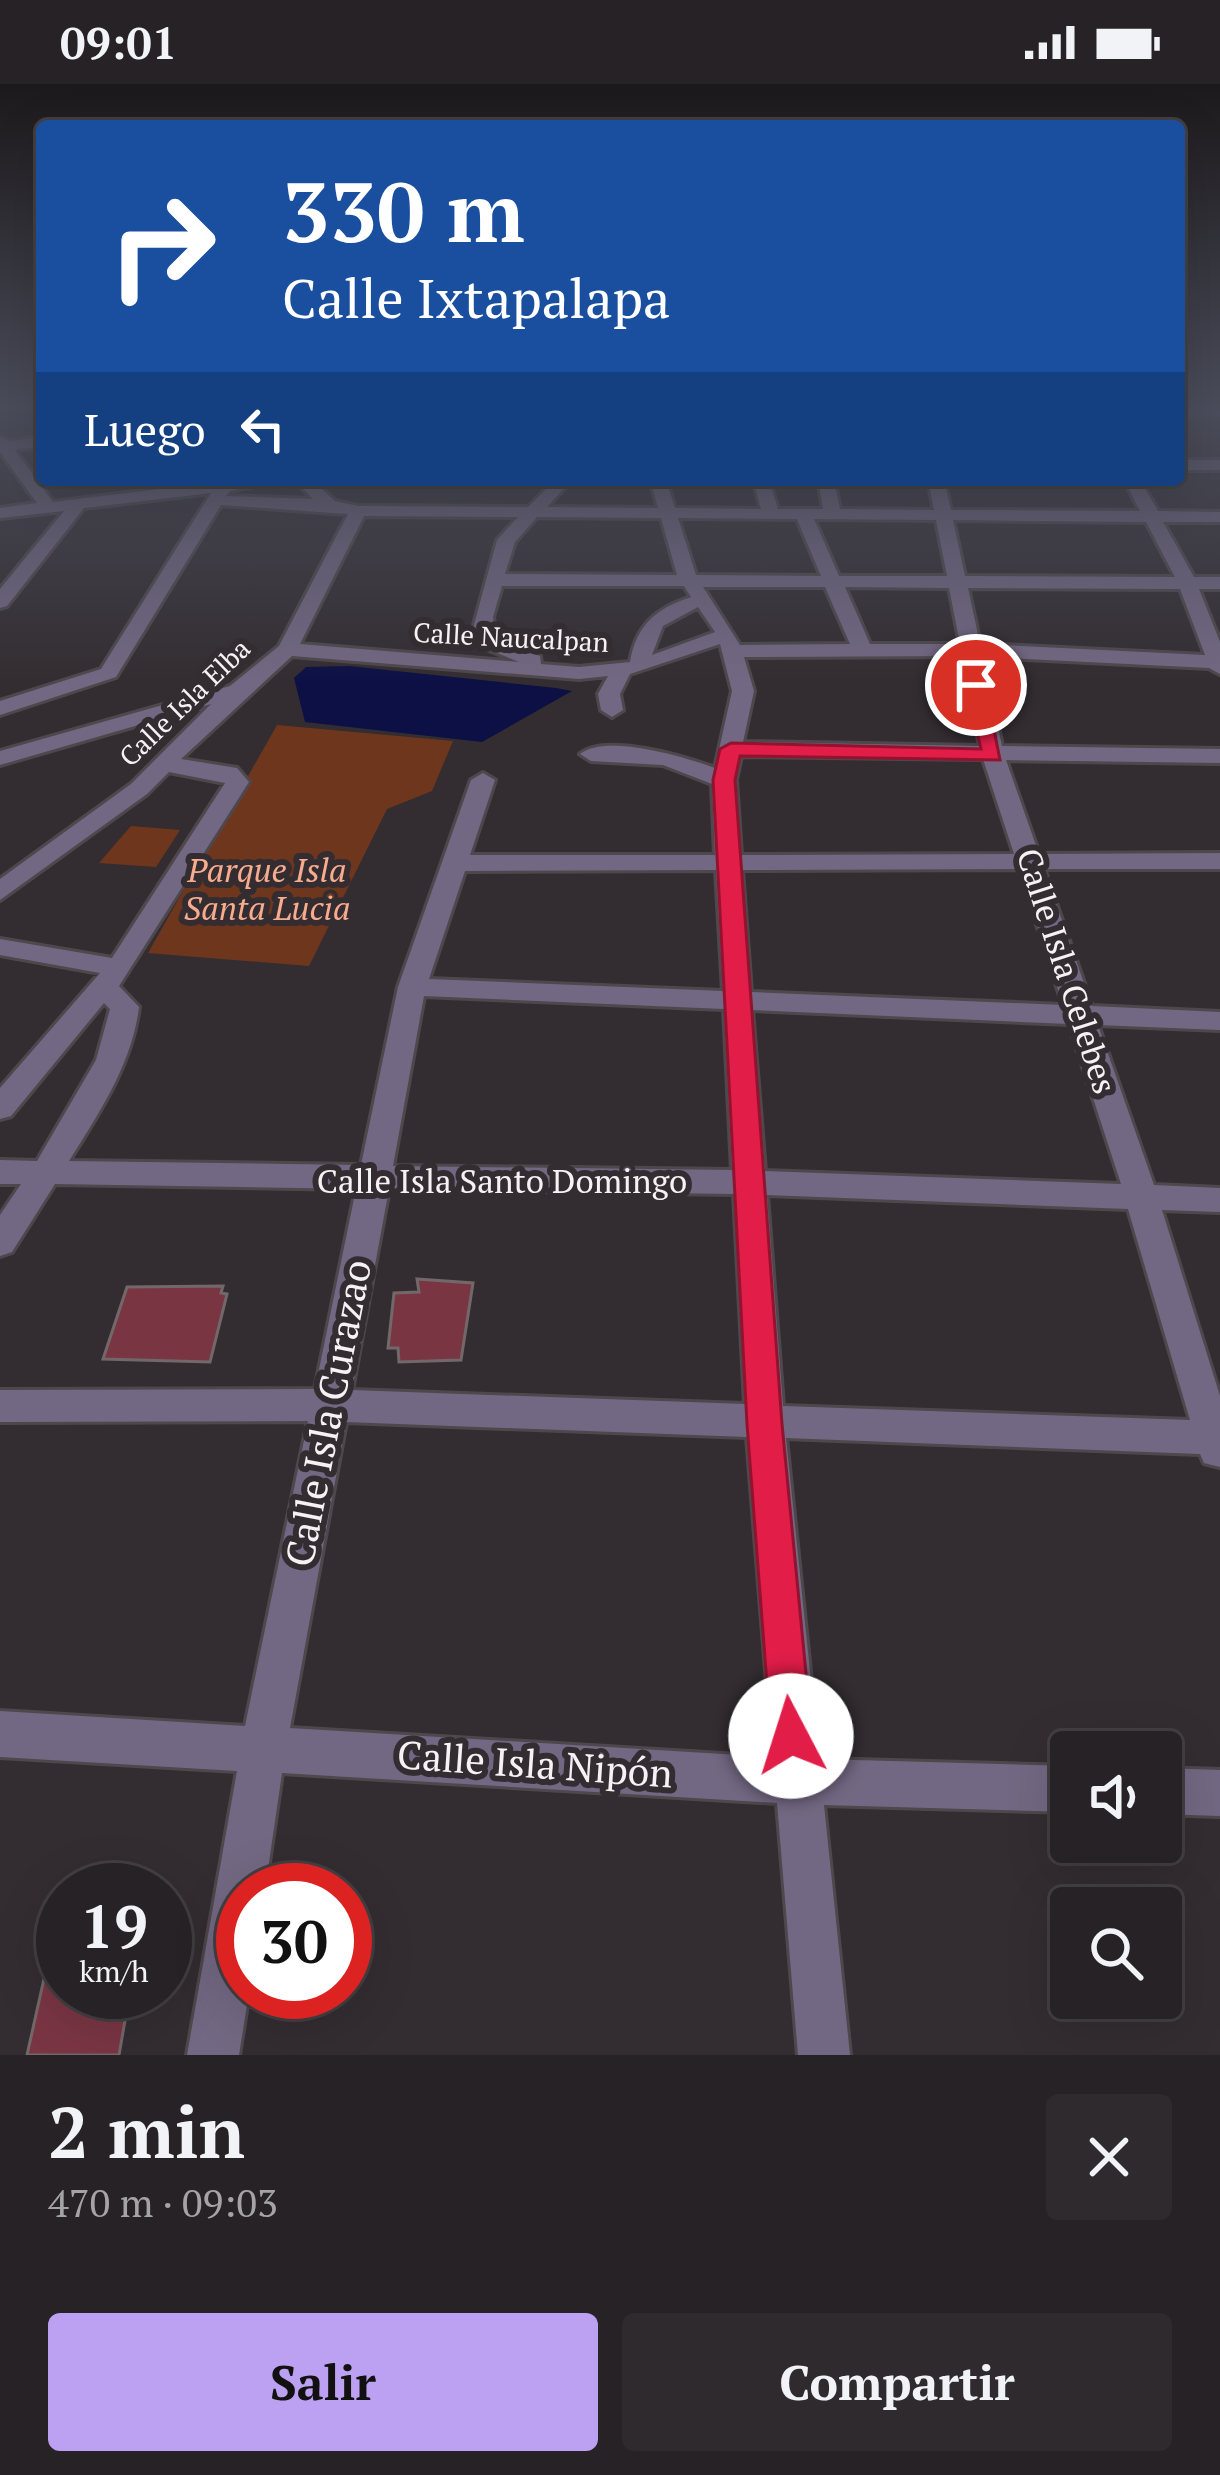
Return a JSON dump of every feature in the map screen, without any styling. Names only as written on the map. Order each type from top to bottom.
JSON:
[{"type":"street","points":[[42,499],[48,507]]},
{"type":"street","points":[[0,513],[105,499]]},
{"type":"street","points":[[0,708],[110,673],[217,499]]},
{"type":"street","points":[[269,499],[358,511],[531,515],[1220,518]]},
{"type":"street","points":[[322,499],[329,505]]},
{"type":"street","points":[[546,499],[506,540],[482,632],[489,643],[579,673]]},
{"type":"street","points":[[662,499],[688,579],[730,642],[743,707],[727,765],[748,1182],[795,1781],[824,2055]]},
{"type":"street","points":[[767,499],[772,517]]},
{"type":"street","points":[[829,499],[832,516]]},
{"type":"street","name":"Calle Isla Celebes","points":[[939,499],[958,578],[967,650],[993,755],[1141,1196],[1218,1444]]},
{"type":"street","points":[[1143,499],[1186,582],[1219,664]]},
{"type":"street","points":[[1,600],[78,504]]},
{"type":"street","name":"Calle Isla Elba","points":[[0,892],[58,844],[139,790],[237,691],[287,649],[358,511]]},
{"type":"street","points":[[804,516],[862,649]]},
{"type":"street","points":[[499,580],[958,578],[1220,583]]},
{"type":"street","points":[[612,710],[609,694],[630,669],[648,626],[664,611],[700,600]]},
{"type":"street","name":"Calle Naucalpan","points":[[287,649],[579,673],[630,669],[730,642],[1219,664]]},
{"type":"street","points":[[0,758],[237,691]]},
{"type":"street","points":[[591,754],[727,765],[993,755],[1220,756]]},
{"type":"street","points":[[0,1108],[111,977],[236,782],[229,773],[164,764]]},
{"type":"street","name":"Calle Isla Curazao","points":[[214,2055],[264,1746],[412,987],[483,781]]},
{"type":"street","points":[[453,862],[1220,861]]},
{"type":"street","points":[[0,947],[111,977]]},
{"type":"street","points":[[0,1243],[123,1034],[124,1007],[111,977]]},
{"type":"street","points":[[412,987],[1220,1021]]},
{"type":"street","name":"Calle Isla Santo Domingo","points":[[0,1172],[374,1181],[748,1182],[1220,1200]]},
{"type":"street","points":[[0,1406],[328,1406],[1218,1444]]},
{"type":"street","name":"Calle Isla Nipón","points":[[0,1734],[264,1746],[795,1781],[1050,1788]]},
{"type":"street","points":[[1182,1792],[1220,1793]]},
{"type":"green space","name":"Parque Isla Santa Lucia","points":[[277,725],[453,741],[432,791],[387,809],[309,966],[148,953]]},
{"type":"green space","points":[[131,826],[180,830],[156,867],[99,863]]},
{"type":"shaded area","points":[[349,666],[572,691],[482,742],[305,722],[294,678],[306,667]]},
{"type":"building","points":[[417,1279],[473,1283],[461,1360],[399,1362],[398,1348],[388,1348],[394,1293],[419,1292]]},
{"type":"building","points":[[223,1286],[221,1293],[227,1294],[210,1362],[103,1359],[127,1287]]},
{"type":"building","points":[[36,2015],[36,2019],[125,2019],[119,2055],[27,2055]]},
{"type":"route","points":[[791,1736],[764,1424],[724,780],[731,749],[993,755],[976,685]]}]
